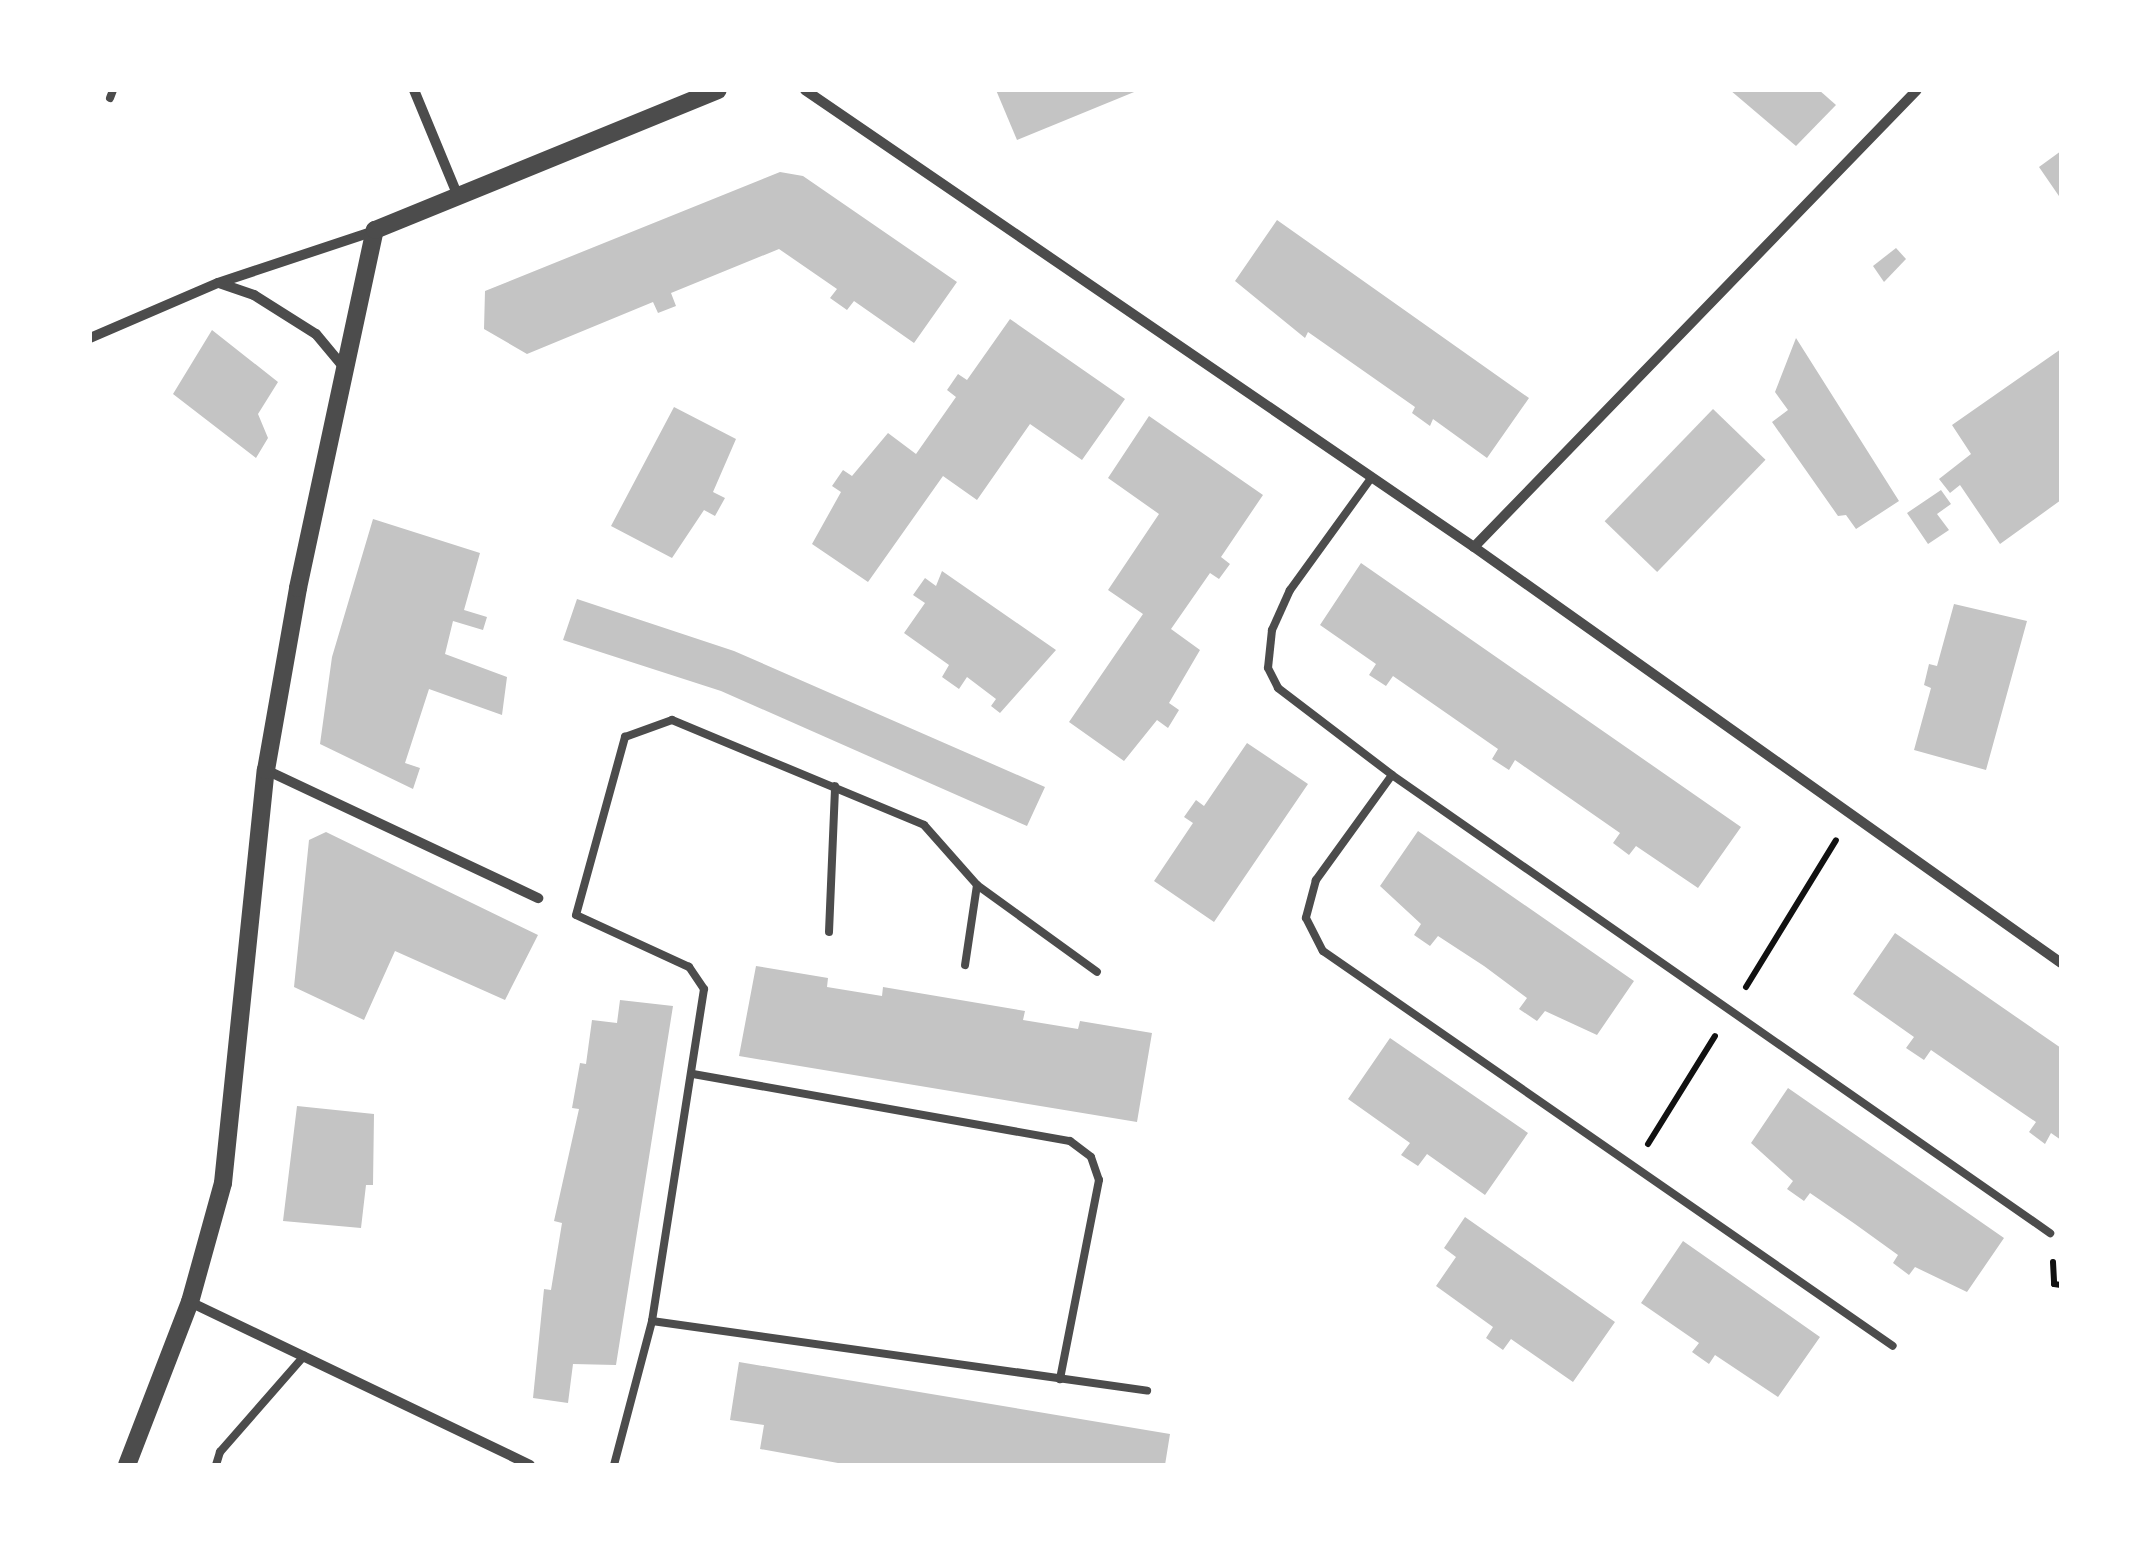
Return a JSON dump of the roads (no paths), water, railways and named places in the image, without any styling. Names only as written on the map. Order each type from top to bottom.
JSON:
[{"type":"street","points":[[414,90],[457,194]]},
{"type":"street","points":[[804,90],[1368,480],[1474,547],[2061,963]]},
{"type":"street","points":[[1474,547],[1917,90]]},
{"type":"street","points":[[90,338],[218,283],[376,230],[706,92]]},
{"type":"street","points":[[127,1465],[190,1302],[223,1183],[266,770],[376,230]]},
{"type":"street","points":[[218,283],[254,294],[316,334],[346,370]]},
{"type":"street","points":[[266,770],[538,898]]},
{"type":"street","points":[[190,1302],[530,1465]]},
{"type":"lane","points":[[1368,480],[1290,590],[1272,630],[1268,668],[1278,688],[1392,775],[2050,1233]]},
{"type":"lane","points":[[614,1465],[652,1321],[704,989],[689,967],[576,916],[625,737],[644,726],[672,720],[924,825],[978,885],[1096,972]]},
{"type":"lane","points":[[1392,775],[1316,880],[1306,918],[1323,951],[1893,1346]]},
{"type":"lane","points":[[830,932],[835,786]]},
{"type":"lane","points":[[965,965],[978,885]]},
{"type":"lane","points":[[693,1074],[1070,1141],[1091,1157],[1099,1180],[1060,1379]]},
{"type":"lane","points":[[652,1321],[1147,1392]]},
{"type":"lane","points":[[216,1465],[220,1452],[304,1356]]}]
